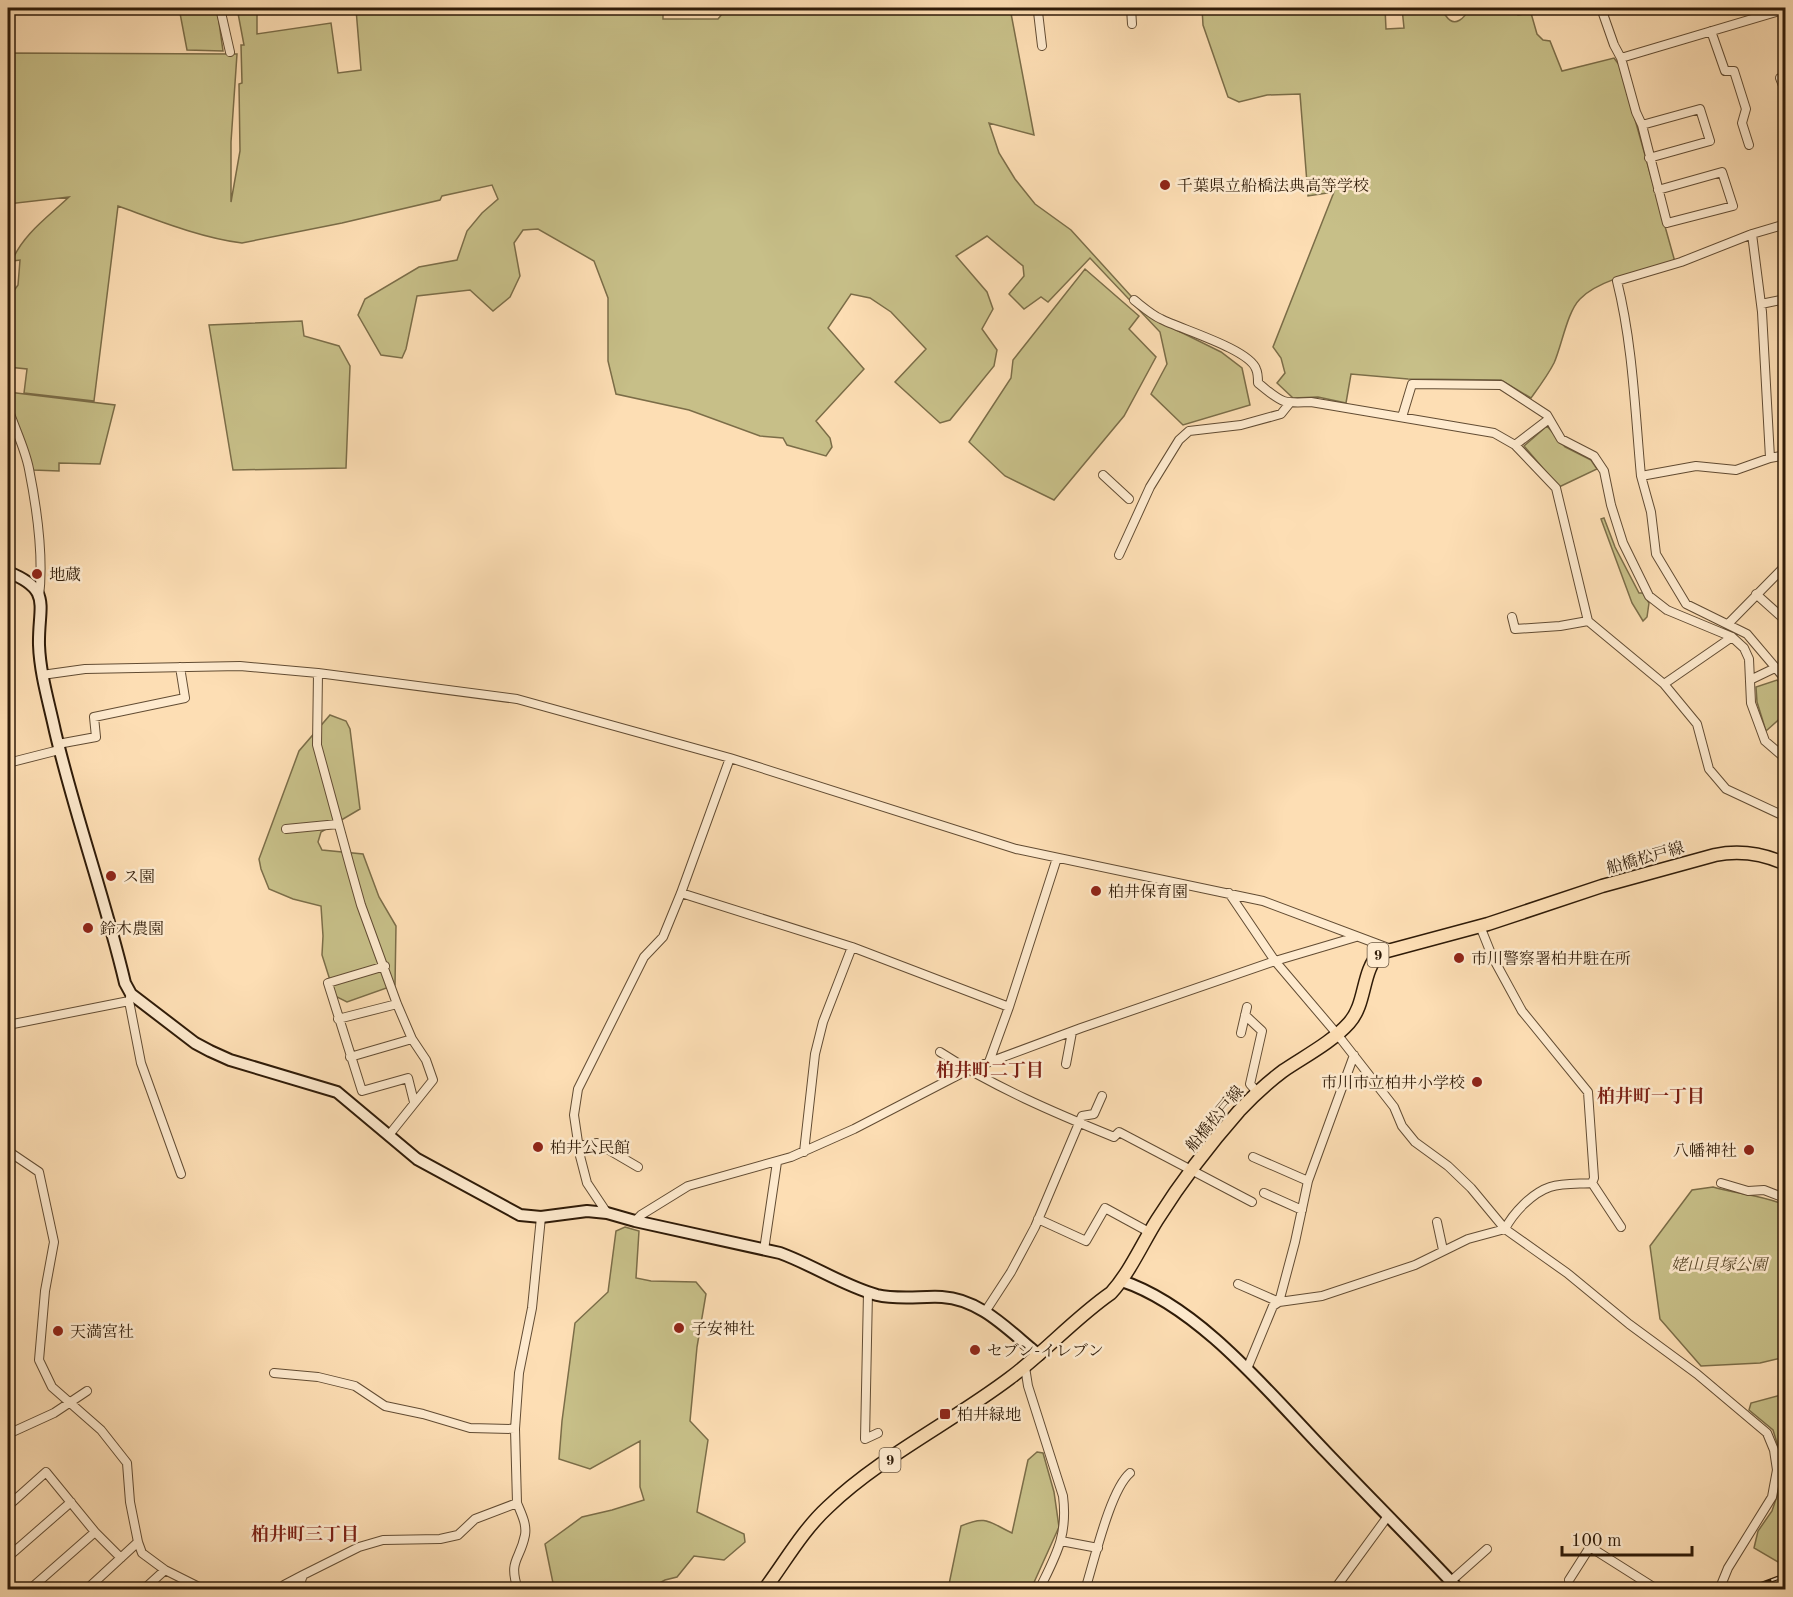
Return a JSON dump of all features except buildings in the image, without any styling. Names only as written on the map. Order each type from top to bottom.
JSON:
[{"type":"main road","name":"船橋松戸線","points":[[764,1590],[812,1522],[845,1491],[989,1394],[1025,1367],[1111,1293],[1122,1281],[1172,1196],[1238,1112],[1257,1092],[1337,1034],[1350,1021],[1358,1010],[1371,963],[1380,953],[1480,926],[1622,880],[1726,853],[1765,856],[1785,864]]},
{"type":"street","points":[[220,8],[230,52]]},
{"type":"street","points":[[1040,8],[1038,12],[1042,46]]},
{"type":"street","points":[[1131,8],[1132,24]]},
{"type":"street","points":[[1601,8],[1621,58],[1636,112],[1642,125],[1666,223],[1733,206],[1722,172],[1658,190]]},
{"type":"street","points":[[1621,58],[1785,9]]},
{"type":"street","points":[[1711,31],[1725,71],[1734,71],[1746,109],[1742,123],[1749,145]]},
{"type":"street","points":[[1780,78],[1785,93]]},
{"type":"street","points":[[1642,125],[1700,109],[1710,141],[1649,158]]},
{"type":"street","points":[[1785,224],[1752,234],[1681,262],[1617,281],[1623,306],[1632,373],[1641,476],[1651,512],[1656,554],[1686,604],[1748,634],[1785,680]]},
{"type":"street","points":[[1752,234],[1761,304],[1770,458]]},
{"type":"street","points":[[1761,304],[1785,299]]},
{"type":"street","points":[[1134,300],[1160,319],[1191,330],[1234,350],[1256,368],[1258,383],[1282,402],[1289,404],[1311,402],[1494,433],[1515,445],[1556,488],[1588,621],[1664,684],[1697,724],[1708,768],[1726,789],[1784,814]]},
{"type":"street","points":[[1401,417],[1412,384],[1501,385],[1547,415],[1561,439],[1594,456],[1604,471],[1611,505],[1623,543],[1649,596],[1667,609],[1732,637],[1744,648],[1749,659],[1751,703],[1765,741],[1785,759]]},
{"type":"street","points":[[1119,555],[1150,487],[1184,435],[1189,431],[1240,425],[1281,414],[1289,404]]},
{"type":"street","points":[[8,408],[29,467],[40,545],[39,649],[42,675],[59,747],[130,998],[141,1063],[181,1174]]},
{"type":"street","points":[[1515,445],[1550,419]]},
{"type":"street","points":[[1641,476],[1696,466],[1737,470],[1785,455]]},
{"type":"street","points":[[1103,475],[1129,499]]},
{"type":"street","points":[[1728,624],[1785,565]]},
{"type":"street","points":[[8,572],[30,582],[36,587],[39,597]]},
{"type":"street","points":[[1756,594],[1785,620]]},
{"type":"street","points":[[1512,617],[1515,629],[1560,626],[1588,621]]},
{"type":"street","points":[[1664,684],[1732,637]]},
{"type":"street","points":[[42,675],[85,669],[240,666],[318,673],[517,699],[730,758],[1016,849],[1229,893],[1290,910],[1391,949]]},
{"type":"street","points":[[8,763],[96,737],[94,717],[185,698],[180,668]]},
{"type":"street","points":[[1750,680],[1775,668]]},
{"type":"street","points":[[318,673],[317,746],[338,824],[361,905],[397,1004],[412,1039],[426,1060],[433,1080],[389,1135]]},
{"type":"street","points":[[608,1213],[587,1184],[578,1146],[574,1115],[578,1089],[644,957],[663,937],[730,758]]},
{"type":"street","points":[[286,829],[338,824]]},
{"type":"street","points":[[989,1062],[1057,858]]},
{"type":"street","points":[[681,893],[852,947],[1009,1006]]},
{"type":"street","points":[[1229,893],[1275,962],[1354,1055],[1394,1107],[1402,1126],[1415,1142],[1448,1166],[1471,1188],[1505,1229],[1567,1273],[1629,1324],[1696,1374],[1767,1434],[1774,1450],[1777,1470],[1772,1497],[1728,1568],[1720,1588],[1711,1590]]},
{"type":"street","points":[[1480,926],[1492,956],[1522,1011],[1588,1092],[1594,1178],[1592,1183]]},
{"type":"street","points":[[635,1221],[688,1186],[777,1162],[804,1152],[854,1130],[968,1070],[1275,962],[1356,937]]},
{"type":"street","points":[[804,1152],[815,1054],[823,1022],[852,947]]},
{"type":"street","points":[[385,966],[328,983],[362,1091],[408,1078],[414,1102]]},
{"type":"street","points":[[8,1025],[130,998],[210,1051],[230,1060],[337,1092],[417,1159],[520,1215],[542,1216],[587,1211],[608,1213],[800,1260],[881,1296],[943,1297],[971,1304],[985,1312],[1039,1355]]},
{"type":"street","points":[[338,1019],[397,1004]]},
{"type":"street","points":[[1241,1033],[1246,1011],[1262,1031],[1250,1084],[1257,1092]]},
{"type":"street","points":[[1066,1064],[1072,1032]]},
{"type":"street","points":[[350,1057],[412,1039]]},
{"type":"street","points":[[940,1052],[968,1070],[1079,1123],[1114,1137],[1119,1132],[1252,1202]]},
{"type":"street","points":[[1279,1302],[1308,1181],[1354,1055]]},
{"type":"street","points":[[985,1312],[1011,1272],[1038,1220],[1082,1116],[1094,1114],[1102,1096]]},
{"type":"street","points":[[578,1146],[597,1143],[638,1167]]},
{"type":"street","points":[[8,1151],[39,1172],[54,1242],[45,1291],[39,1360],[52,1388],[101,1430],[127,1463],[130,1502],[142,1553],[165,1570],[204,1589]]},
{"type":"street","points":[[1253,1157],[1308,1181]]},
{"type":"street","points":[[764,1250],[777,1162]]},
{"type":"street","points":[[1592,1183],[1621,1227]]},
{"type":"street","points":[[1246,1369],[1273,1306],[1279,1302],[1322,1296],[1416,1265],[1468,1239],[1505,1229],[1510,1220],[1531,1199],[1548,1188],[1592,1183]]},
{"type":"street","points":[[1721,1183],[1748,1191],[1764,1190],[1782,1197]]},
{"type":"street","points":[[1264,1193],[1302,1210]]},
{"type":"street","points":[[1038,1220],[1086,1241],[1105,1208],[1149,1232]]},
{"type":"street","points":[[518,1590],[513,1566],[525,1535],[525,1526],[517,1503],[515,1429],[519,1373],[532,1308],[542,1216]]},
{"type":"street","points":[[1437,1222],[1443,1250]]},
{"type":"street","points":[[1122,1281],[1141,1288],[1176,1308],[1246,1369],[1455,1586],[1487,1549]]},
{"type":"street","points":[[1238,1284],[1279,1302]]},
{"type":"street","points":[[868,1292],[865,1439],[878,1433]]},
{"type":"street","points":[[1025,1367],[1028,1386],[1063,1496],[1065,1526],[1061,1541],[1039,1590]]},
{"type":"street","points":[[274,1373],[318,1377],[355,1386],[385,1406],[470,1428],[515,1429]]},
{"type":"street","points":[[8,1434],[54,1413],[87,1391]]},
{"type":"street","points":[[8,1506],[46,1472],[95,1532],[121,1558]]},
{"type":"street","points":[[1085,1590],[1113,1500],[1124,1478],[1130,1473]]},
{"type":"street","points":[[8,1557],[71,1502]]},
{"type":"street","points":[[284,1585],[359,1547],[383,1540],[440,1539],[459,1534],[475,1518],[517,1503]]},
{"type":"street","points":[[1334,1590],[1388,1516]]},
{"type":"street","points":[[29,1590],[95,1532]]},
{"type":"street","points":[[1061,1541],[1098,1548]]},
{"type":"street","points":[[86,1590],[138,1542]]},
{"type":"street","points":[[1569,1580],[1590,1547],[1658,1590]]},
{"type":"street","points":[[143,1590],[165,1570]]},
{"type":"street","points":[[298,1590],[303,1575]]},
{"type":"green space","points":[[179,8],[217,8],[223,51],[187,50]]},
{"type":"green space","points":[[237,8],[257,8],[257,34],[331,23],[338,73],[361,70],[356,9],[663,8],[663,19],[718,19],[727,8],[1010,8],[1034,135],[989,123],[999,153],[1015,179],[1035,204],[1071,230],[1150,317],[1221,352],[1242,368],[1250,405],[1183,425],[1151,394],[1167,364],[1160,332],[1090,258],[1048,302],[1041,297],[1024,309],[1009,294],[1024,276],[1023,266],[987,236],[956,256],[987,292],[993,309],[982,329],[997,350],[994,366],[950,420],[940,423],[895,382],[926,349],[891,312],[870,298],[851,294],[828,328],[864,369],[816,421],[830,438],[832,447],[826,456],[787,445],[783,438],[760,436],[689,410],[616,394],[608,361],[608,298],[594,261],[538,229],[523,230],[514,243],[520,276],[510,297],[493,311],[470,290],[417,296],[402,358],[381,355],[358,315],[365,299],[419,267],[457,260],[467,231],[498,199],[492,185],[342,223],[242,243],[195,233],[118,206],[94,401],[24,393],[27,369],[8,367],[11,333],[8,325],[8,299],[18,285],[20,260],[12,261],[29,234],[69,197],[8,204],[8,53],[237,54],[231,142],[231,202],[240,151],[239,84],[242,83],[241,45],[244,45]]},
{"type":"green space","points":[[1202,8],[1385,8],[1386,29],[1404,28],[1402,8],[1440,8],[1453,22],[1463,18],[1470,8],[1515,8],[1518,15],[1531,13],[1537,34],[1543,40],[1550,41],[1562,71],[1614,58],[1620,66],[1675,262],[1599,285],[1580,299],[1568,320],[1554,363],[1531,398],[1501,380],[1408,379],[1351,374],[1346,403],[1318,397],[1293,398],[1277,383],[1285,373],[1281,358],[1273,347],[1334,192],[1308,196],[1300,94],[1267,95],[1239,102],[1228,97],[1203,25]]},
{"type":"green space","points":[[1085,269],[1139,316],[1129,329],[1156,357],[1124,416],[1054,500],[1005,476],[969,442],[1011,378],[1013,360]]},
{"type":"green space","points":[[302,321],[304,336],[339,346],[350,366],[346,468],[233,470],[209,325]]},
{"type":"green space","points":[[8,392],[115,405],[100,464],[59,463],[59,471],[33,470]]},
{"type":"green space","points":[[1547,426],[1565,447],[1591,460],[1597,469],[1559,487],[1524,446]]},
{"type":"green space","points":[[1604,518],[1615,547],[1639,593],[1643,593],[1649,603],[1647,617],[1643,621],[1632,603],[1601,519]]},
{"type":"green space","points":[[1777,680],[1785,689],[1785,714],[1766,731],[1757,702],[1756,687]]},
{"type":"green space","points":[[330,715],[346,721],[350,729],[360,809],[321,832],[318,842],[322,850],[363,854],[379,897],[396,926],[395,985],[347,1002],[335,996],[322,955],[321,906],[293,899],[269,889],[259,859],[299,751]]},
{"type":"green space","name":"姥山貝塚公園","points":[[1713,1187],[1785,1205],[1785,1357],[1760,1363],[1701,1366],[1660,1319],[1650,1246],[1692,1190]]},
{"type":"green space","points":[[625,1227],[639,1231],[636,1278],[651,1281],[696,1282],[706,1294],[697,1347],[690,1421],[708,1440],[697,1512],[744,1534],[745,1542],[724,1560],[694,1556],[677,1577],[665,1580],[648,1589],[557,1589],[554,1588],[545,1544],[582,1517],[644,1500],[640,1487],[640,1441],[590,1469],[559,1459],[575,1323],[608,1292],[616,1231]]},
{"type":"green space","points":[[1785,1357],[1785,1381],[1784,1382],[1781,1365]]},
{"type":"green space","points":[[1786,1394],[1785,1566],[1754,1548],[1758,1531],[1772,1511],[1782,1481],[1781,1456],[1773,1430],[1749,1410],[1751,1403]]},
{"type":"green space","points":[[1037,1452],[1043,1453],[1054,1492],[1059,1527],[1031,1589],[948,1589],[961,1526],[982,1520],[1012,1533],[1028,1460]]},
{"type":"railway","points":[[1745,1590],[1786,1575]]},
{"type":"place","name":"千葉県立船橋法典高等学校","points":[[1165,185]]},
{"type":"place","name":"地蔵","points":[[37,574]]},
{"type":"place","name":"ス園","points":[[111,876]]},
{"type":"place","name":"柏井保育園","points":[[1096,891]]},
{"type":"place","name":"鈴木農園","points":[[88,928]]},
{"type":"place","name":"市川警察署柏井駐在所","points":[[1459,958]]},
{"type":"place","name":"市川市立柏井小学校","points":[[1477,1082]]},
{"type":"place","name":"柏井公民館","points":[[538,1147]]},
{"type":"place","name":"八幡神社","points":[[1749,1150]]},
{"type":"place","name":"子安神社","points":[[679,1328]]},
{"type":"place","name":"天満宮社","points":[[58,1331]]},
{"type":"place","name":"セブン-イレブン","points":[[975,1350]]},
{"type":"place","name":"柏井緑地","points":[[945,1414]]},
{"type":"district","name":"柏井町二丁目","points":[[990,1070]]},
{"type":"district","name":"柏井町一丁目","points":[[1651,1096]]},
{"type":"district","name":"柏井町三丁目","points":[[305,1534]]}]
